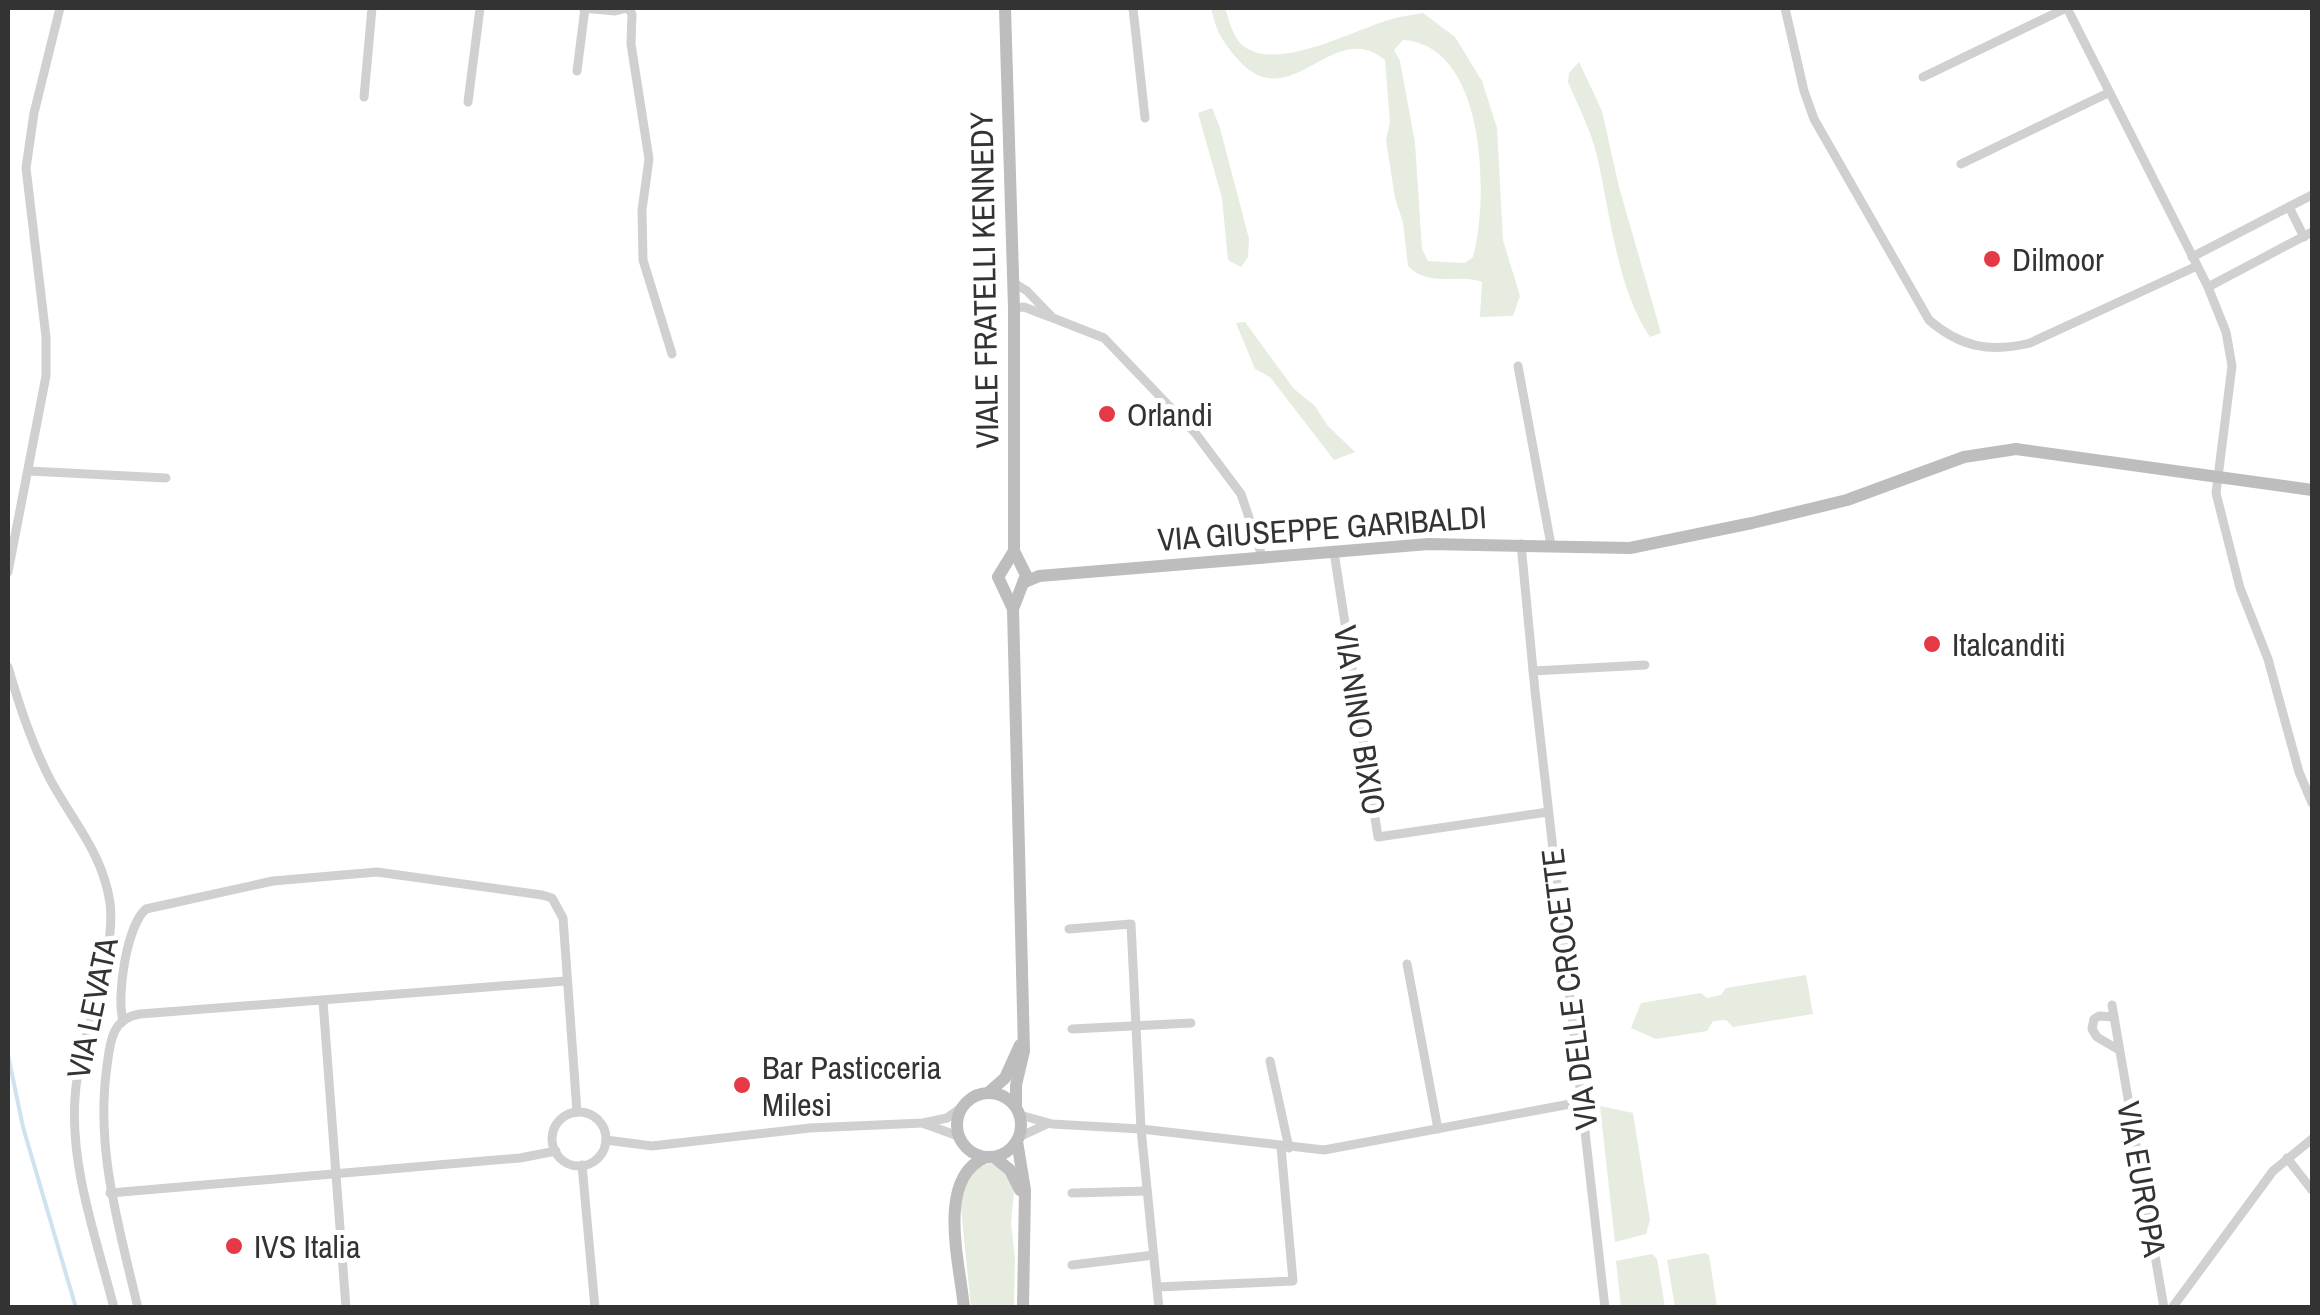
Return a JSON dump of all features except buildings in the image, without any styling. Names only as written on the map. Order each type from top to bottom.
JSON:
[{"type":"street","points":[[8,572],[47,360],[26,168],[34,113],[60,8]]},
{"type":"street","points":[[364,98],[372,8]]},
{"type":"street","points":[[468,102],[480,8]]},
{"type":"street","points":[[578,71],[584,8],[615,12],[627,8],[632,14],[632,44],[649,159],[642,210],[643,260],[672,354]]},
{"type":"street","name":"VIALE FRATELLI KENNEDY","points":[[1005,8],[1014,284],[1014,551],[1027,577]]},
{"type":"street","points":[[1133,8],[1144,118]]},
{"type":"street","points":[[1785,8],[1814,120],[1929,320],[1946,335],[1978,347],[1994,350],[2019,346],[2194,261],[2312,196]]},
{"type":"street","points":[[1923,76],[2066,8],[2208,288],[2226,332],[2232,366],[2216,493],[2240,588],[2268,659],[2312,802]]},
{"type":"street","points":[[1961,164],[2108,93]]},
{"type":"street","points":[[2208,288],[2308,234],[2289,207]]},
{"type":"street","points":[[1014,284],[1053,318]]},
{"type":"street","points":[[1014,308],[1024,308],[1104,338],[1196,434],[1241,494],[1263,559]]},
{"type":"street","points":[[1518,366],[1551,545]]},
{"type":"street","name":"VIA GIUSEPPE GARIBALDI","points":[[1027,577],[1429,544],[1630,548],[1752,524],[1846,500],[1988,452],[2044,451],[2312,490]]},
{"type":"street","points":[[28,471],[166,478]]},
{"type":"street","name":"VIA DELLE CROCETTE","points":[[1521,544],[1605,1308]]},
{"type":"street","points":[[1013,609],[998,577],[1014,551]]},
{"type":"street","name":"VIA NINO BIXIO","points":[[1334,552],[1378,837],[1548,812]]},
{"type":"street","points":[[1003,567],[1013,564],[1027,577]]},
{"type":"street","points":[[1002,587],[1011,592],[1027,577]]},
{"type":"street","points":[[1023,1308],[1025,1182],[1018,1111],[1023,1038],[1013,609],[1027,577]]},
{"type":"street","points":[[1533,671],[1645,665]]},
{"type":"street","name":"VIA LEVATA","points":[[8,667],[36,749],[52,784],[95,849],[108,891],[110,933],[75,1094],[74,1132],[114,1308]]},
{"type":"street","points":[[123,1020],[120,1002],[125,967],[138,916],[146,909],[273,880],[377,872],[542,894],[552,898],[563,918],[577,1112]]},
{"type":"street","points":[[1069,929],[1131,924],[1142,1130],[1158,1308]]},
{"type":"street","points":[[1407,964],[1438,1129]]},
{"type":"street","points":[[138,1308],[110,1193],[102,1137],[102,1106],[114,1030],[123,1020],[140,1014],[565,981]]},
{"type":"street","points":[[322,1001],[346,1308]]},
{"type":"street","name":"VIA EUROPA","points":[[2112,1005],[2164,1308]]},
{"type":"street","name":"VIA EUROPA","points":[[2114,1018],[2099,1016],[2092,1029],[2097,1038],[2119,1050]]},
{"type":"street","points":[[1072,1029],[1191,1023]]},
{"type":"street","points":[[606,1140],[652,1146],[947,1118],[1005,1078],[1023,1038]]},
{"type":"street","points":[[1156,1287],[1293,1281],[1285,1147],[1270,1062]]},
{"type":"street","points":[[988,1093],[1002,1096],[1018,1111],[1052,1124]]},
{"type":"street","points":[[954,1200],[963,1173],[1007,1152],[1038,1126],[1142,1130],[1324,1150],[1582,1102]]},
{"type":"street","points":[[961,1108],[956,1124],[961,1160],[952,1189],[964,1308]]},
{"type":"street","points":[[577,1112],[595,1118],[606,1140],[600,1156],[582,1165],[568,1163],[556,1151],[552,1139],[564,1117],[577,1112]]},
{"type":"street","points":[[923,1123],[959,1138],[969,1151],[1010,1170],[1024,1198]]},
{"type":"street","points":[[2172,1308],[2273,1170],[2312,1139]]},
{"type":"street","points":[[110,1193],[520,1158],[556,1151]]},
{"type":"street","points":[[2287,1158],[2312,1190]]},
{"type":"street","points":[[582,1165],[595,1308]]},
{"type":"street","points":[[1072,1193],[1147,1190]]},
{"type":"street","points":[[1072,1264],[1154,1255]]},
{"type":"shaded area","points":[[1211,8],[1225,8],[1241,44],[1255,52],[1273,55],[1315,47],[1392,19],[1423,13],[1455,37],[1482,81],[1497,128],[1503,240],[1520,296],[1513,316],[1480,317],[1482,282],[1424,277],[1408,266],[1386,140],[1390,122],[1385,60],[1365,50],[1346,50],[1292,75],[1274,79],[1255,74],[1235,56],[1220,34]],"holes":[[[1403,40],[1431,48],[1452,68],[1466,95],[1475,128],[1481,199],[1473,257],[1465,263],[1428,261],[1422,249],[1415,143],[1400,61],[1394,50]]]},
{"type":"shaded area","points":[[1579,62],[1602,111],[1619,187],[1661,333],[1650,337],[1622,273],[1594,146],[1568,82],[1569,73]]},
{"type":"shaded area","points":[[1212,108],[1249,239],[1248,257],[1241,267],[1228,260],[1222,198],[1198,113]]},
{"type":"shaded area","points":[[1245,322],[1294,389],[1315,406],[1327,425],[1355,452],[1334,460],[1270,377],[1255,369],[1236,323]]},
{"type":"shaded area","points":[[1806,975],[1813,1014],[1733,1027],[1726,1020],[1713,1021],[1707,1031],[1656,1039],[1631,1028],[1641,1003],[1701,993],[1707,998],[1721,995],[1726,988]]},
{"type":"shaded area","points":[[1600,1106],[1633,1113],[1650,1220],[1646,1234],[1615,1242]]},
{"type":"shaded area","points":[[988,1163],[996,1164],[1015,1184],[1011,1222],[1014,1307],[971,1307],[960,1198],[967,1174]]},
{"type":"shaded area","points":[[1652,1254],[1657,1259],[1665,1307],[1621,1307],[1616,1261]]},
{"type":"shaded area","points":[[1709,1255],[1717,1307],[1675,1307],[1667,1260]]},
{"type":"waterway","points":[[8,1055],[23,1127],[76,1308]]},
{"type":"place","name":"Dilmoor","points":[[1992,259]]},
{"type":"place","name":"Orlandi","points":[[1107,414]]},
{"type":"place","name":"Italcanditi","points":[[1932,644]]},
{"type":"place","name":"Bar Pasticceria Milesi","points":[[742,1085]]},
{"type":"place","name":"IVS Italia","points":[[234,1246]]}]
